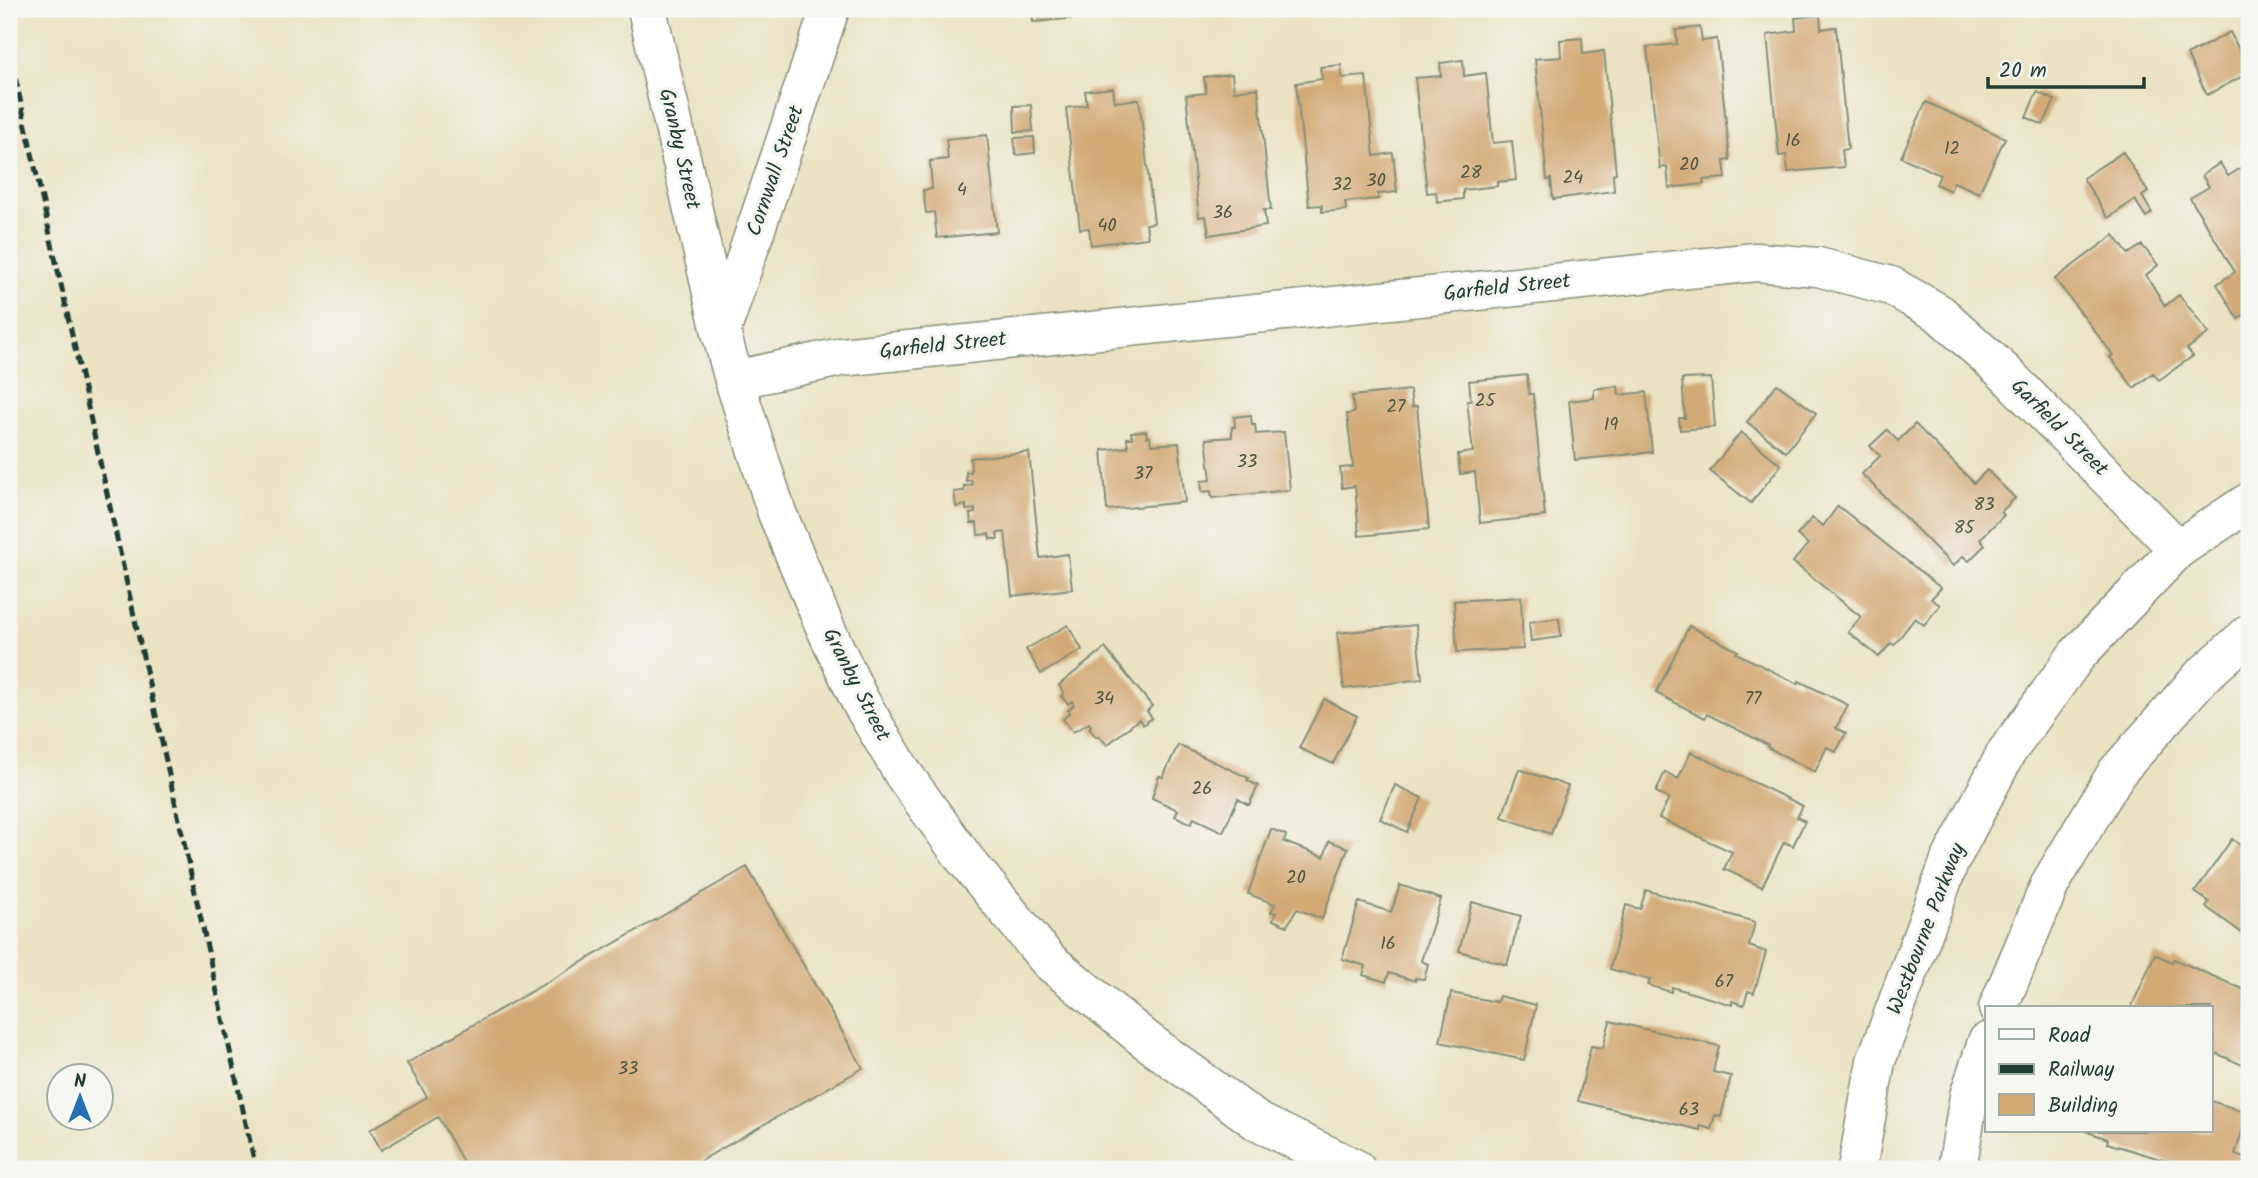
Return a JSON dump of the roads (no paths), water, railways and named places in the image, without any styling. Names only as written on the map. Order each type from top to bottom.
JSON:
[{"type":"main road","name":"Granby Street","points":[[648,9],[721,332],[777,513],[825,627],[860,701],[904,775],[964,858],[1049,961],[1146,1040],[1258,1122],[1356,1169]]},
{"type":"main road","name":"Cornwall Street","points":[[721,332],[830,9]]},
{"type":"main road","name":"Garfield Street","points":[[734,380],[841,357],[1756,262],[1818,267],[1891,286],[1939,313],[2004,372],[2178,549]]},
{"type":"main road","name":"Westbourne Parkway","points":[[1857,1169],[1876,1061],[1955,851],[2006,753],[2077,655],[2178,549],[2249,502]]},
{"type":"main road","points":[[1999,1006],[2051,882],[2117,772],[2201,677],[2249,634]]},
{"type":"main road","points":[[1957,1169],[1969,1096],[1985,1048]]},
{"type":"railway","points":[[9,49],[256,1169]]}]
